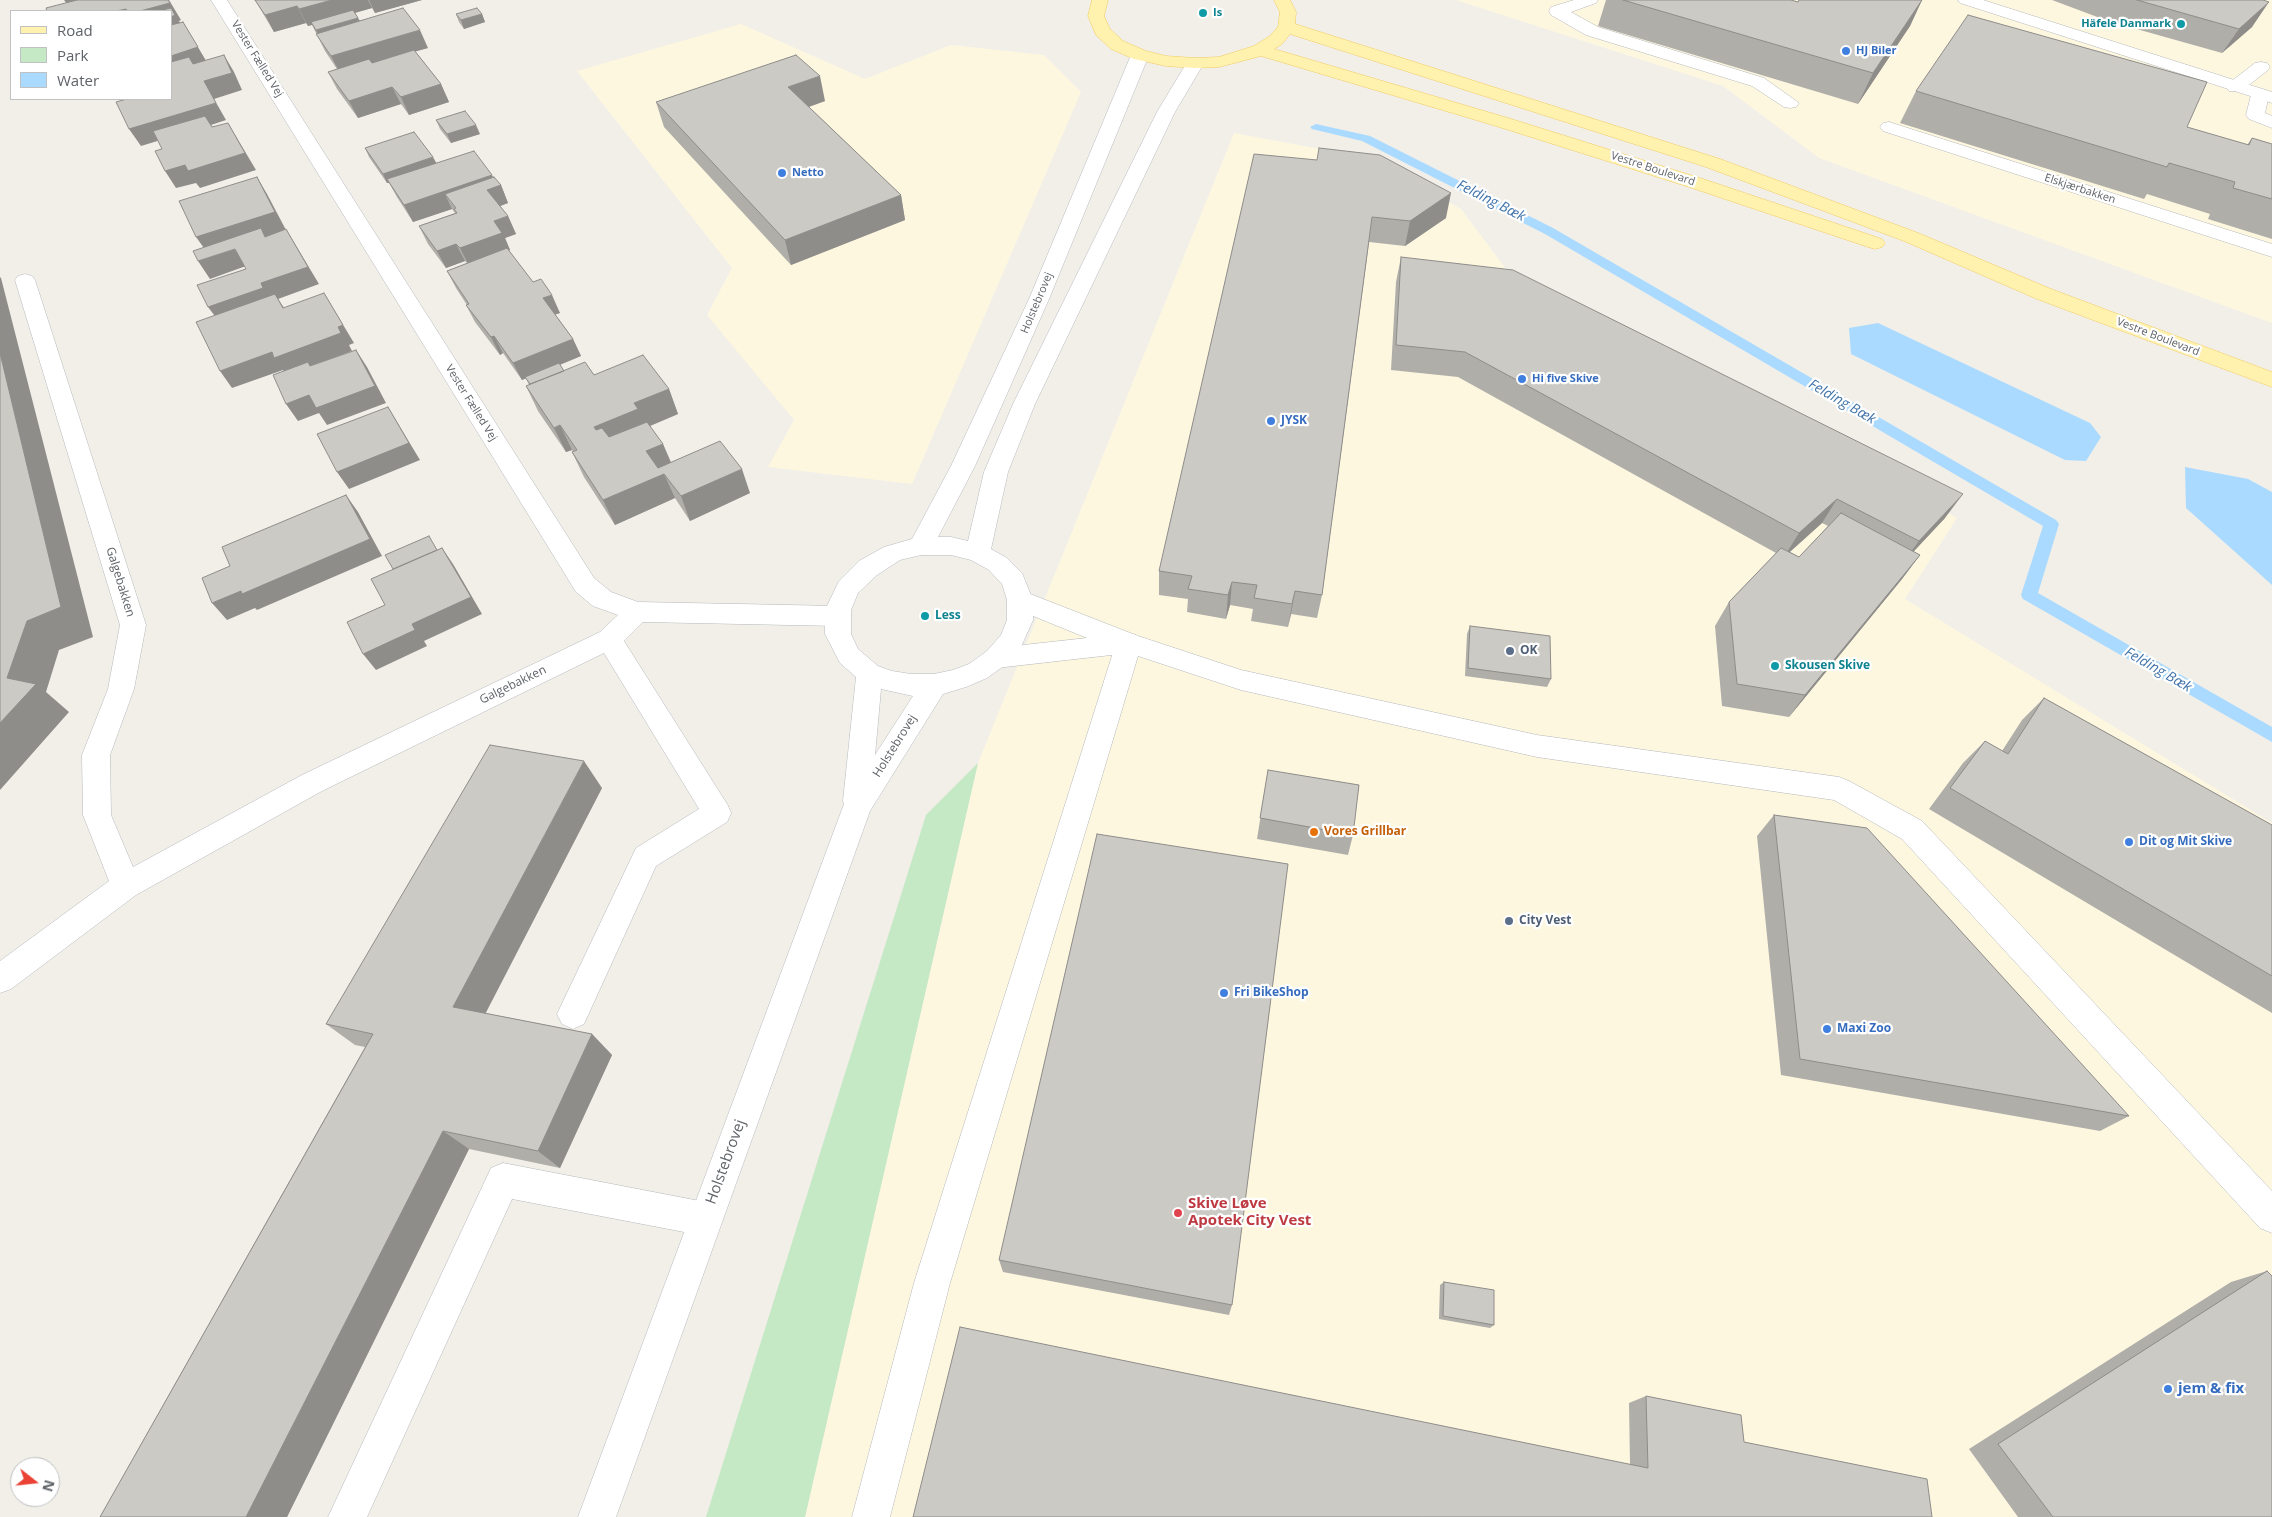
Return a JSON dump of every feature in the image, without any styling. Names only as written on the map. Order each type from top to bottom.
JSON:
[{"type":"main road","points":[[1098,0],[1096,16],[1102,31],[1117,45],[1140,55],[1166,61],[1196,63],[1219,62],[1260,50],[1276,40],[1286,27],[1288,12],[1282,0]]},
{"type":"main road","name":"Vestre Boulevard","points":[[1286,27],[1713,163],[1911,237],[2044,294],[2272,380]]},
{"type":"main road","name":"Vestre Boulevard","points":[[1260,50],[1502,122],[1696,183],[1909,254],[2044,294]]},
{"type":"street","name":"Vester Fælled Vej","points":[[220,0],[585,585],[602,598],[636,612],[838,616]]},
{"type":"street","points":[[1590,0],[1557,11],[1592,31],[1758,82],[1790,103]]},
{"type":"street","points":[[1966,0],[2266,97],[2255,116],[2272,123]]},
{"type":"street","name":"Holstebrovej","points":[[921,546],[963,466],[1039,299],[1140,55]]},
{"type":"street","points":[[978,553],[996,472],[1024,404],[1166,112],[1196,63]]},
{"type":"street","points":[[2235,87],[2260,67]]},
{"type":"street","name":"Elskjærbakken","points":[[1889,127],[2272,251]]},
{"type":"street","name":"Galgebakken","points":[[25,280],[133,626],[122,689],[96,755],[97,815],[126,886]]},
{"type":"street","points":[[921,546],[951,546],[978,553],[998,564],[1013,580],[1020,600],[1020,620],[1012,640],[996,658],[978,671],[957,680],[934,685],[911,685],[889,681],[869,673],[849,656],[838,634],[838,610],[848,588],[868,568],[893,553],[921,546]]},
{"type":"street","points":[[1020,600],[1129,644],[1241,680],[1536,746],[1839,790],[1912,830],[2272,1216]]},
{"type":"street","name":"Galgebakken","points":[[0,979],[126,886],[312,783],[609,639],[636,612]]},
{"type":"street","points":[[573,1014],[646,857],[717,813],[609,639]]},
{"type":"street","points":[[996,658],[1129,644]]},
{"type":"street","points":[[872,1517],[932,1283],[1129,644]]},
{"type":"street","name":"Holstebrovej","points":[[857,807],[869,673]]},
{"type":"street","name":"Holstebrovej","points":[[597,1517],[857,807],[934,685]]},
{"type":"street","points":[[347,1517],[503,1180],[705,1219]]},
{"type":"shaded area","points":[[1456,0],[2272,0],[2272,323],[1819,158],[1723,86]]},
{"type":"shaded area","points":[[741,24],[865,79],[951,45],[1044,55],[1081,92],[912,484],[768,467],[794,420],[707,315],[732,268],[577,71]]},
{"type":"shaded area","name":"City Vest","points":[[1234,133],[1369,158],[1461,209],[1506,269],[1957,518],[1905,599],[2272,823],[2272,1517],[805,1517],[978,763]]},
{"type":"green space","points":[[978,763],[805,1517],[706,1517],[926,815]]},
{"type":"water","points":[[1878,323],[2090,423],[2101,437],[2086,461],[2065,460],[1851,354],[1849,328]]},
{"type":"water","points":[[2185,467],[2248,479],[2272,492],[2272,585],[2186,508]]},
{"type":"building","points":[[77,0],[168,0],[170,3],[144,10],[47,10],[46,8]]},
{"type":"building","points":[[255,0],[332,0],[299,9],[297,6],[265,15]]},
{"type":"building","points":[[1623,0],[1791,0],[1798,2],[1799,0],[1922,0],[1873,73]]},
{"type":"building","points":[[2137,0],[2263,0],[2269,2],[2239,29]]},
{"type":"building","points":[[171,8],[175,15],[172,16],[172,10],[162,10]]},
{"type":"building","points":[[403,8],[420,30],[331,56],[316,34]]},
{"type":"building","points":[[477,8],[482,14],[461,20],[456,14]]},
{"type":"building","points":[[353,10],[358,18],[316,30],[311,22]]},
{"type":"building","points":[[1968,15],[2207,82],[2187,127],[2249,145],[2252,138],[2272,144],[2272,199],[2233,188],[2235,182],[2169,163],[2167,167],[1916,91]]},
{"type":"building","points":[[183,22],[198,47],[172,56],[172,25]]},
{"type":"building","points":[[414,50],[441,84],[401,97],[392,87],[349,101],[328,72],[369,59],[372,63]]},
{"type":"building","points":[[224,55],[232,73],[204,81],[216,103],[129,129],[116,102],[123,100],[172,100],[172,62],[189,57],[193,64]]},
{"type":"building","name":"Netto","points":[[796,55],[820,76],[788,87],[901,195],[785,240],[656,102]]},
{"type":"building","points":[[465,111],[476,125],[447,134],[436,120]]},
{"type":"building","points":[[205,116],[212,127],[228,123],[245,153],[188,171],[185,165],[165,171],[155,151],[162,149],[153,131]]},
{"type":"building","points":[[414,132],[433,157],[383,174],[365,148]]},
{"type":"building","name":"JYSK","points":[[1319,148],[1380,155],[1451,193],[1410,221],[1372,217],[1322,595],[1295,591],[1292,604],[1254,598],[1257,585],[1232,582],[1228,595],[1188,589],[1192,576],[1159,571],[1254,154],[1317,160]]},
{"type":"building","points":[[474,151],[492,175],[404,205],[387,179]]},
{"type":"building","points":[[257,177],[275,212],[196,237],[179,201]]},
{"type":"building","points":[[494,177],[501,185],[487,190],[508,216],[494,221],[502,233],[460,248],[456,244],[437,251],[419,226],[457,213],[454,209],[456,208],[445,194]]},
{"type":"building","points":[[261,228],[265,237],[286,229],[308,267],[261,283],[263,288],[208,307],[197,285],[246,269],[235,249],[198,261],[193,251]]},
{"type":"building","points":[[507,248],[533,282],[541,279],[552,295],[543,298],[573,339],[513,363],[494,336],[491,337],[466,305],[469,304],[447,271]]},
{"type":"building","points":[[1401,257],[1513,270],[1963,494],[1919,541],[1837,499],[1799,533],[1465,352],[1396,345]]},
{"type":"building","points":[[324,293],[343,325],[338,327],[341,333],[274,358],[272,352],[220,371],[196,322],[275,294],[283,308]]},
{"type":"building","points":[[356,350],[375,386],[316,408],[309,395],[286,404],[273,375],[308,362],[310,366]]},
{"type":"building","points":[[0,353],[61,607],[27,621],[7,678],[36,684],[0,723]]},
{"type":"building","points":[[643,355],[669,389],[634,403],[638,409],[594,427],[596,430],[602,428],[609,437],[647,422],[663,444],[646,451],[658,468],[720,441],[742,469],[681,496],[664,474],[603,500],[572,452],[577,450],[560,425],[554,428],[526,386],[585,362],[594,375]]},
{"type":"building","points":[[559,363],[564,371],[530,384],[525,377]]},
{"type":"building","points":[[388,407],[409,443],[337,472],[317,434]]},
{"type":"building","points":[[346,495],[370,539],[242,594],[241,591],[212,603],[202,578],[230,566],[222,547]]},
{"type":"building","name":"Skousen Skive","points":[[1841,513],[1920,555],[1805,695],[1737,684],[1729,602],[1781,548],[1799,557]]},
{"type":"building","points":[[429,536],[437,550],[393,569],[385,555]]},
{"type":"building","points":[[442,548],[471,597],[412,624],[415,630],[363,654],[347,622],[385,605],[371,579]]},
{"type":"building","points":[[1470,626],[1550,636],[1551,679],[1468,668]]},
{"type":"building","points":[[2044,698],[2272,825],[2272,976],[1950,788],[1985,741],[2008,754]]},
{"type":"building","points":[[490,745],[584,761],[453,1007],[592,1034],[538,1151],[443,1131],[246,1517],[100,1517],[373,1034],[326,1024]]},
{"type":"building","points":[[1268,770],[1359,785],[1353,835],[1260,818]]},
{"type":"building","points":[[1774,815],[1867,828],[2129,1116],[1800,1059]]},
{"type":"building","points":[[1097,834],[1288,864],[1232,1305],[999,1260]]},
{"type":"building","name":"jem & fix","points":[[2267,1271],[2272,1276],[2272,1517],[2053,1517],[1998,1444]]},
{"type":"building","points":[[1444,1282],[1494,1290],[1494,1325],[1443,1316]]},
{"type":"building","points":[[960,1327],[1648,1468],[1646,1396],[1741,1415],[1744,1442],[1927,1479],[1932,1517],[913,1517]]},
{"type":"waterway","name":"Felding Bæk","points":[[1316,127],[1366,138],[1549,231],[2051,524],[2029,595],[2272,735]]},
{"type":"place","name":"Is","points":[[1203,13]]},
{"type":"place","name":"Häfele Danmark","points":[[2181,24]]},
{"type":"place","name":"HJ Biler","points":[[1846,51]]},
{"type":"place","name":"Netto","points":[[782,173]]},
{"type":"place","name":"Hi five Skive","points":[[1522,379]]},
{"type":"place","name":"JYSK","points":[[1271,421]]},
{"type":"place","name":"Less","points":[[925,616]]},
{"type":"place","name":"OK","points":[[1510,651]]},
{"type":"place","name":"Skousen Skive","points":[[1775,666]]},
{"type":"place","name":"Vores Grillbar","points":[[1314,832]]},
{"type":"place","name":"Dit og Mit Skive","points":[[2129,842]]},
{"type":"place","name":"City Vest","points":[[1509,921]]},
{"type":"place","name":"Fri BikeShop","points":[[1224,993]]},
{"type":"place","name":"Maxi Zoo","points":[[1827,1029]]},
{"type":"place","name":"Skive Løve Apotek City Vest","points":[[1178,1213]]},
{"type":"place","name":"jem & fix","points":[[2168,1389]]}]
